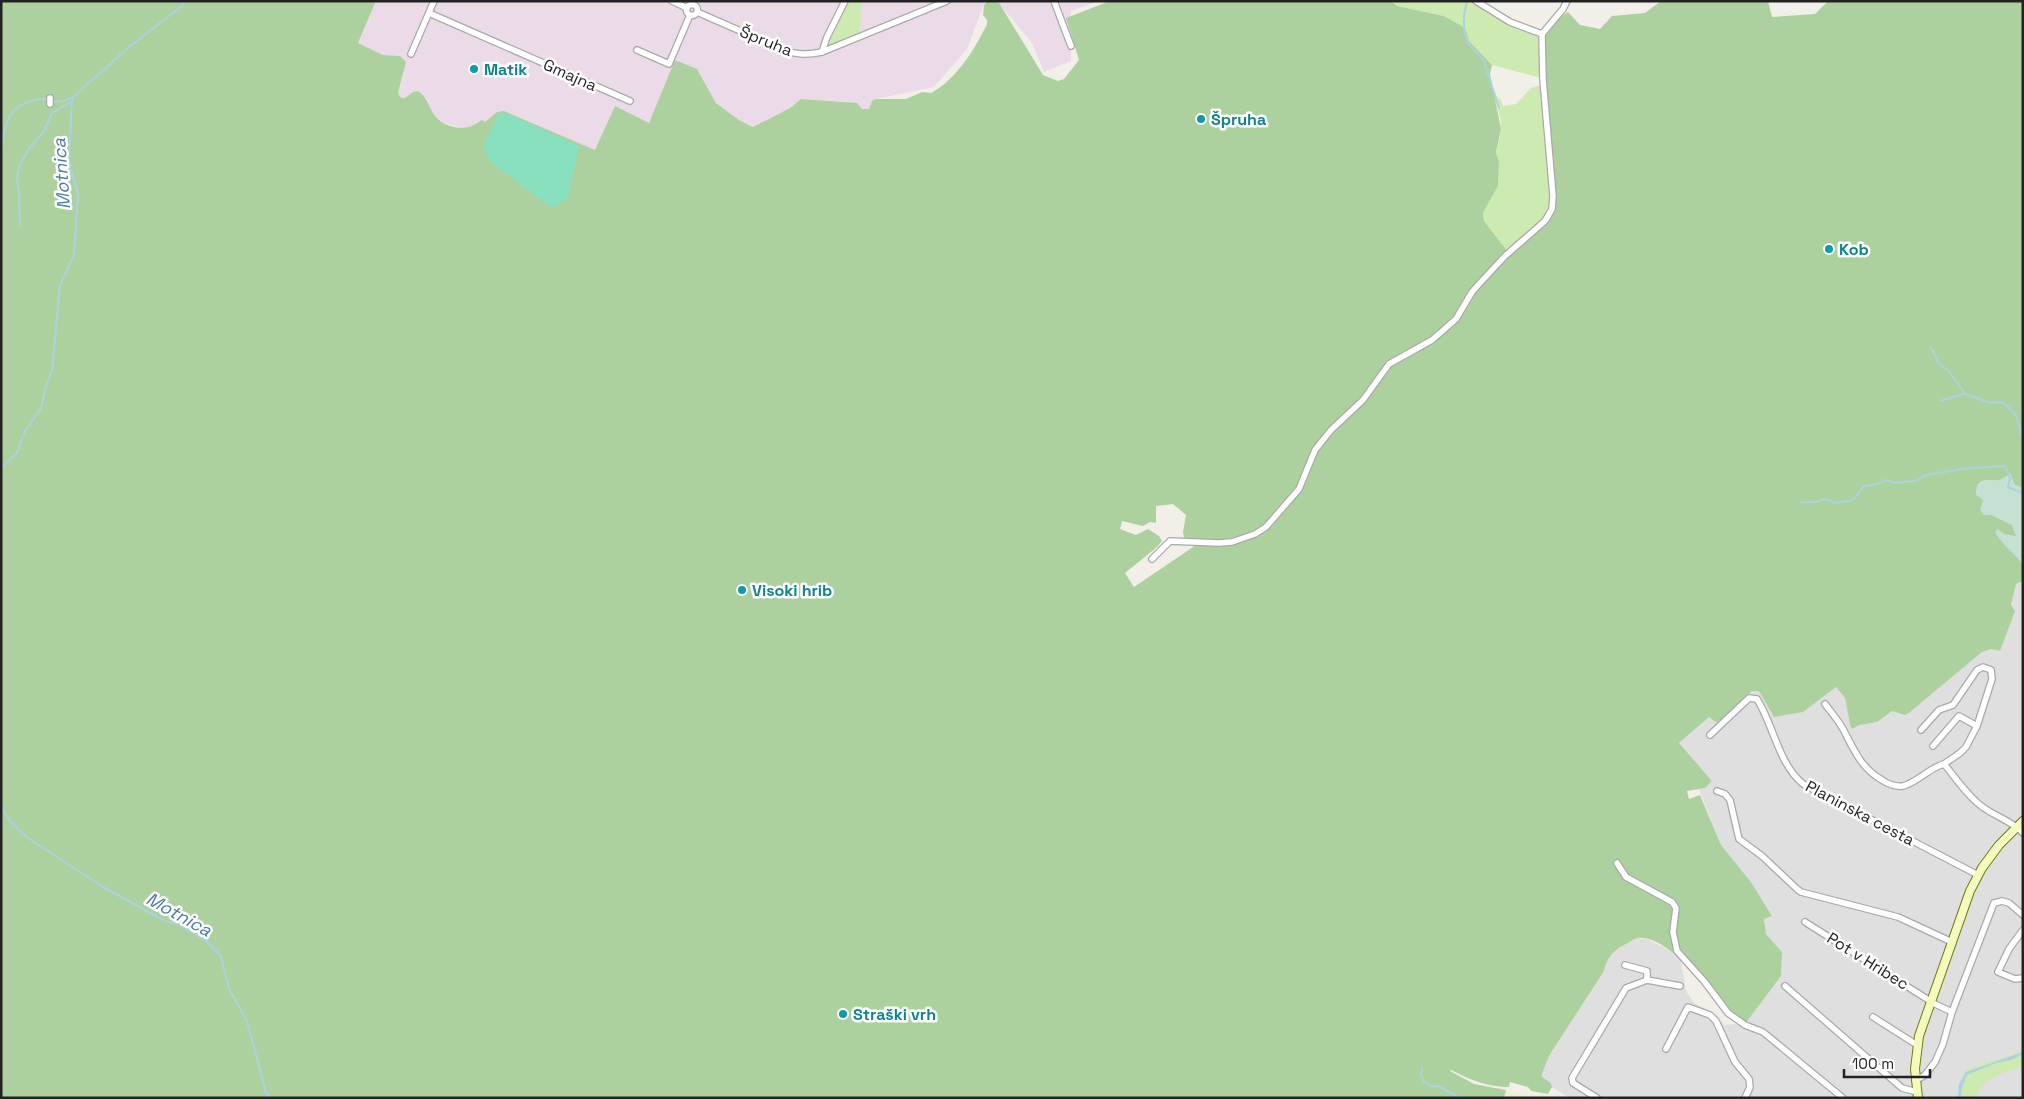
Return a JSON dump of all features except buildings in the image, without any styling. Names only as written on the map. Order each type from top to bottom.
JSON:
[{"type":"street","points":[[411,54],[434,1]]},
{"type":"street","points":[[672,1],[687,8]]},
{"type":"street","points":[[822,52],[827,37],[845,1]]},
{"type":"street","name":"Špruha","points":[[697,12],[797,54],[809,55],[822,52],[947,1]]},
{"type":"street","points":[[1054,1],[1071,46]]},
{"type":"street","points":[[1476,1],[1510,22],[1542,34]]},
{"type":"street","points":[[1152,559],[1170,541],[1232,542],[1255,534],[1266,527],[1299,489],[1315,450],[1363,400],[1389,364],[1432,340],[1448,327],[1456,319],[1472,292],[1485,277],[1544,221],[1552,209],[1553,196],[1543,80],[1542,34],[1563,9],[1567,1]]},
{"type":"street","points":[[638,50],[669,64],[690,15],[697,12],[695,3],[687,8]]},
{"type":"street","points":[[687,8],[686,11],[690,15]]},
{"type":"street","name":"Gmajna","points":[[429,12],[630,101]]},
{"type":"street","points":[[1825,704],[1842,727],[1862,765],[1886,783],[1896,786],[1905,785],[1964,751],[1977,726],[1992,679],[1991,670],[1983,666],[1977,670],[1954,705],[1939,710],[1921,730]]},
{"type":"street","name":"Planinska cesta","points":[[1710,735],[1749,698],[1757,699],[1764,709],[1785,760],[1803,784],[1978,875]]},
{"type":"street","points":[[1934,746],[1959,716],[1977,726]]},
{"type":"street","points":[[1944,764],[1978,804],[1990,812],[2020,824],[2023,833]]},
{"type":"street","points":[[1717,791],[1725,794],[1730,800],[1737,834],[1742,843],[1762,856],[1801,892],[1898,917],[1952,942]]},
{"type":"street","points":[[1917,1095],[1915,1081],[1917,1045],[1931,1000],[1970,892],[1978,875],[1999,845],[2020,824]]},
{"type":"street","points":[[1617,863],[1626,877],[1672,902],[1676,911],[1674,938],[1677,951],[1704,981],[1728,1013],[1749,1027],[1763,1032],[1843,1098]]},
{"type":"street","points":[[1915,1081],[1925,1075],[1935,1062],[1943,1044],[1952,1012],[1994,904],[2002,900],[2009,903],[2023,915]]},
{"type":"street","name":"Pot v Hribec","points":[[1805,922],[1952,1012]]},
{"type":"street","points":[[2023,930],[2009,949],[1998,972],[2015,979],[2023,978]]},
{"type":"street","points":[[1625,965],[1647,970],[1647,980]]},
{"type":"street","points":[[1597,1098],[1576,1086],[1572,1078],[1626,988],[1647,980],[1680,986]]},
{"type":"street","points":[[1785,986],[1902,1088],[1917,1095]]},
{"type":"street","points":[[1666,1049],[1688,1007],[1710,1015],[1720,1028],[1735,1062],[1749,1079],[1750,1087],[1745,1098]]},
{"type":"street","points":[[1873,1018],[1917,1045]]},
{"type":"shaded area","points":[[376,1],[985,1],[967,49],[934,87],[876,99],[872,101],[869,109],[865,110],[846,102],[801,99],[790,108],[754,127],[739,120],[716,103],[697,69],[648,123],[636,118],[596,151],[504,111],[497,112],[485,122],[479,121],[463,128],[439,121],[432,112],[427,99],[418,91],[405,98],[401,98],[398,93],[404,72],[400,56],[383,55],[358,43]]},
{"type":"shaded area","points":[[997,1],[1099,1],[1071,11],[1071,61],[1044,72],[1032,43]]},
{"type":"shaded area","points":[[2023,582],[2023,1098],[1569,1098],[1552,1087],[1551,1083],[1542,1077],[1549,1056],[1604,971],[1605,962],[1622,946],[1638,938],[1647,939],[1680,956],[1686,991],[1694,1003],[1715,1014],[1724,1025],[1745,1023],[1781,976],[1782,952],[1766,934],[1764,918],[1772,916],[1751,882],[1721,845],[1699,789],[1705,788],[1711,780],[1678,744],[1709,717],[1717,723],[1752,691],[1836,687],[1845,698],[1850,725],[1877,722],[1892,711],[1905,715],[1982,652],[1991,649],[2000,651],[2016,584]]},
{"type":"green space","points":[[1,1],[376,1],[358,43],[383,55],[400,56],[406,62],[398,93],[401,98],[405,98],[418,91],[425,98],[436,117],[453,127],[463,128],[474,125],[482,120],[485,122],[497,112],[504,111],[595,150],[615,106],[649,123],[675,60],[697,69],[716,103],[739,120],[753,127],[790,108],[801,99],[857,103],[862,109],[869,109],[872,101],[876,99],[906,99],[922,92],[931,93],[957,72],[977,44],[987,24],[987,20],[983,15],[984,5],[987,1],[998,1],[1043,75],[1058,81],[1064,79],[1079,60],[1066,18],[1110,1],[1391,1],[1397,6],[1444,16],[1465,28],[1469,41],[1492,65],[1490,74],[1501,129],[1496,152],[1499,162],[1498,186],[1483,213],[1484,221],[1508,252],[1488,272],[1457,316],[1430,339],[1394,358],[1369,391],[1320,438],[1309,456],[1301,482],[1272,519],[1256,532],[1218,540],[1184,538],[1183,532],[1186,515],[1173,504],[1156,506],[1156,523],[1150,522],[1143,526],[1122,521],[1120,529],[1136,535],[1148,529],[1159,536],[1162,541],[1125,573],[1134,587],[1196,545],[1218,546],[1250,539],[1272,526],[1302,490],[1316,454],[1323,442],[1360,406],[1394,363],[1431,343],[1456,324],[1476,290],[1495,268],[1547,221],[1554,211],[1555,198],[1544,69],[1545,37],[1556,20],[1568,12],[1580,25],[1600,29],[1612,16],[1645,13],[1661,1],[1768,1],[1772,17],[1815,14],[1828,1],[2023,1],[2023,581],[2016,584],[2011,605],[2015,611],[2000,651],[1991,649],[1982,652],[1905,715],[1892,711],[1877,722],[1859,725],[1852,729],[1845,698],[1836,687],[1803,712],[1774,717],[1759,691],[1752,691],[1717,723],[1709,717],[1679,743],[1711,780],[1705,788],[1687,791],[1689,799],[1700,795],[1721,845],[1751,882],[1772,916],[1764,919],[1766,934],[1782,952],[1781,976],[1745,1024],[1738,1020],[1706,984],[1677,956],[1650,939],[1638,938],[1633,940],[1613,953],[1606,963],[1604,971],[1549,1056],[1542,1074],[1542,1077],[1551,1083],[1552,1087],[1548,1094],[1531,1091],[1528,1087],[1510,1082],[1509,1087],[1486,1084],[1451,1070],[1474,1084],[1506,1090],[1504,1098],[1,1098]]},
{"type":"green space","points":[[849,1],[862,1],[860,34],[827,48]]},
{"type":"green space","points":[[1391,1],[1472,1],[1492,16],[1538,37],[1541,78],[1492,65],[1475,49],[1466,35],[1444,16],[1397,6]]},
{"type":"green space","points":[[1542,86],[1551,207],[1543,220],[1508,252],[1484,221],[1483,213],[1498,186],[1499,162],[1496,152],[1500,137],[1501,121],[1494,94],[1501,100],[1503,106],[1516,104],[1531,88]]},
{"type":"green space","points":[[504,113],[579,146],[568,198],[552,208],[490,162],[483,147],[498,114]]},
{"type":"green space","points":[[2010,473],[2015,485],[2023,488],[2023,565],[1995,532],[1998,529],[2004,534],[2016,536],[2012,525],[1991,515],[1984,515],[1980,510],[1983,500],[1976,495],[1976,489],[1980,482],[1999,480]]},
{"type":"green space","points":[[2023,1049],[2023,1067],[1995,1076],[1989,1080],[1977,1098],[1963,1098],[1961,1091],[1965,1071],[1972,1067],[2009,1056]]},
{"type":"green space","points":[[1506,1090],[1544,1097],[1569,1098],[1504,1098]]},
{"type":"water","points":[[2023,1052],[2023,1054],[2011,1060],[1996,1063],[1967,1075],[1962,1088],[1961,1098],[1958,1098],[1959,1084],[1966,1072]]},
{"type":"waterway","name":"Motnica","points":[[1,468],[17,453],[25,431],[41,408],[52,370],[60,285],[74,255],[78,193],[69,163],[72,98],[129,47],[183,5],[184,1]]},
{"type":"waterway","points":[[1467,1],[1464,15],[1464,29],[1467,42],[1484,61],[1499,108]]},
{"type":"waterway","points":[[52,102],[71,98]]},
{"type":"waterway","points":[[1,150],[5,127],[14,110],[33,100],[47,100]]},
{"type":"waterway","points":[[20,225],[17,177],[20,164],[29,149],[44,131],[52,113],[71,102]]},
{"type":"waterway","points":[[1931,347],[1939,364],[1948,370],[1965,394],[1988,402],[2004,403],[2016,415],[2023,441]]},
{"type":"waterway","points":[[1940,401],[1964,394]]},
{"type":"waterway","points":[[1800,502],[1815,502],[1827,499],[1835,503],[1853,500],[1864,486],[1878,484],[1885,480],[1894,483],[1915,481],[1927,475],[1968,468],[2005,466],[2010,478],[2008,487],[2023,493]]},
{"type":"waterway","name":"Motnica","points":[[1,807],[11,822],[25,836],[103,887],[165,921],[179,924],[206,941],[221,956],[229,989],[247,1021],[266,1093],[271,1098]]},
{"type":"waterway","points":[[1422,1067],[1421,1075],[1424,1082],[1431,1086],[1438,1086],[1460,1098]]},
{"type":"place","name":"Matik","points":[[474,69]]},
{"type":"place","name":"Špruha","points":[[1201,119]]},
{"type":"place","name":"Kob","points":[[1829,249]]},
{"type":"place","name":"Visoki hrib","points":[[742,590]]},
{"type":"place","name":"Straški vrh","points":[[843,1014]]}]
